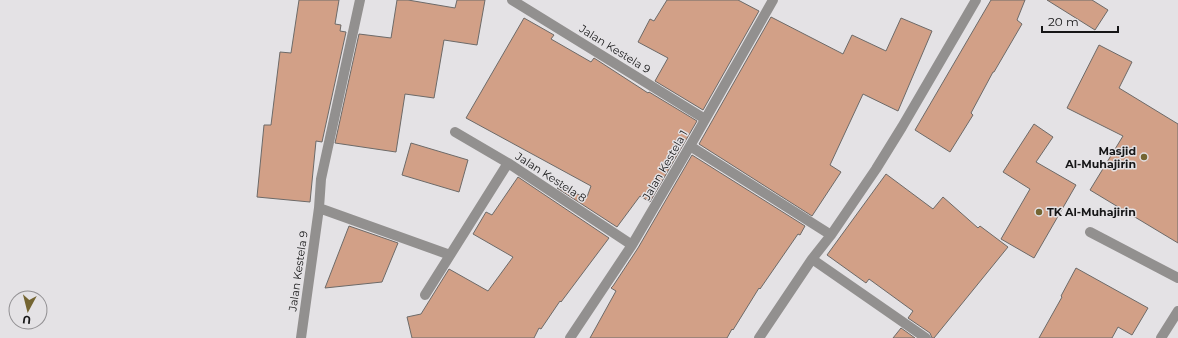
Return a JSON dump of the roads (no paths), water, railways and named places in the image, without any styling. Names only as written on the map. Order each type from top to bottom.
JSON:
[{"type":"street","name":"Jalan Kestela 9","points":[[301,338],[319,208],[320,179],[360,0]]},
{"type":"street","name":"Jalan Kestela 9","points":[[512,0],[706,119]]},
{"type":"street","name":"Jalan Kestela 1","points":[[570,338],[632,245],[706,119],[773,0]]},
{"type":"street","points":[[759,338],[812,259],[831,235],[876,169],[976,0]]},
{"type":"street","name":"Jalan Kestela 8","points":[[455,132],[508,163],[632,245]]},
{"type":"street","points":[[690,146],[831,235]]},
{"type":"street","points":[[425,295],[508,163]]},
{"type":"street","points":[[319,208],[450,255]]},
{"type":"street","points":[[1090,232],[1178,278]]},
{"type":"street","points":[[812,259],[926,338]]},
{"type":"street","points":[[1161,338],[1178,312]]},
{"type":"place","name":"Masjid Al-Muhajirin","points":[[1144,157]]},
{"type":"place","name":"TK Al-Muhajirin","points":[[1039,212]]}]
